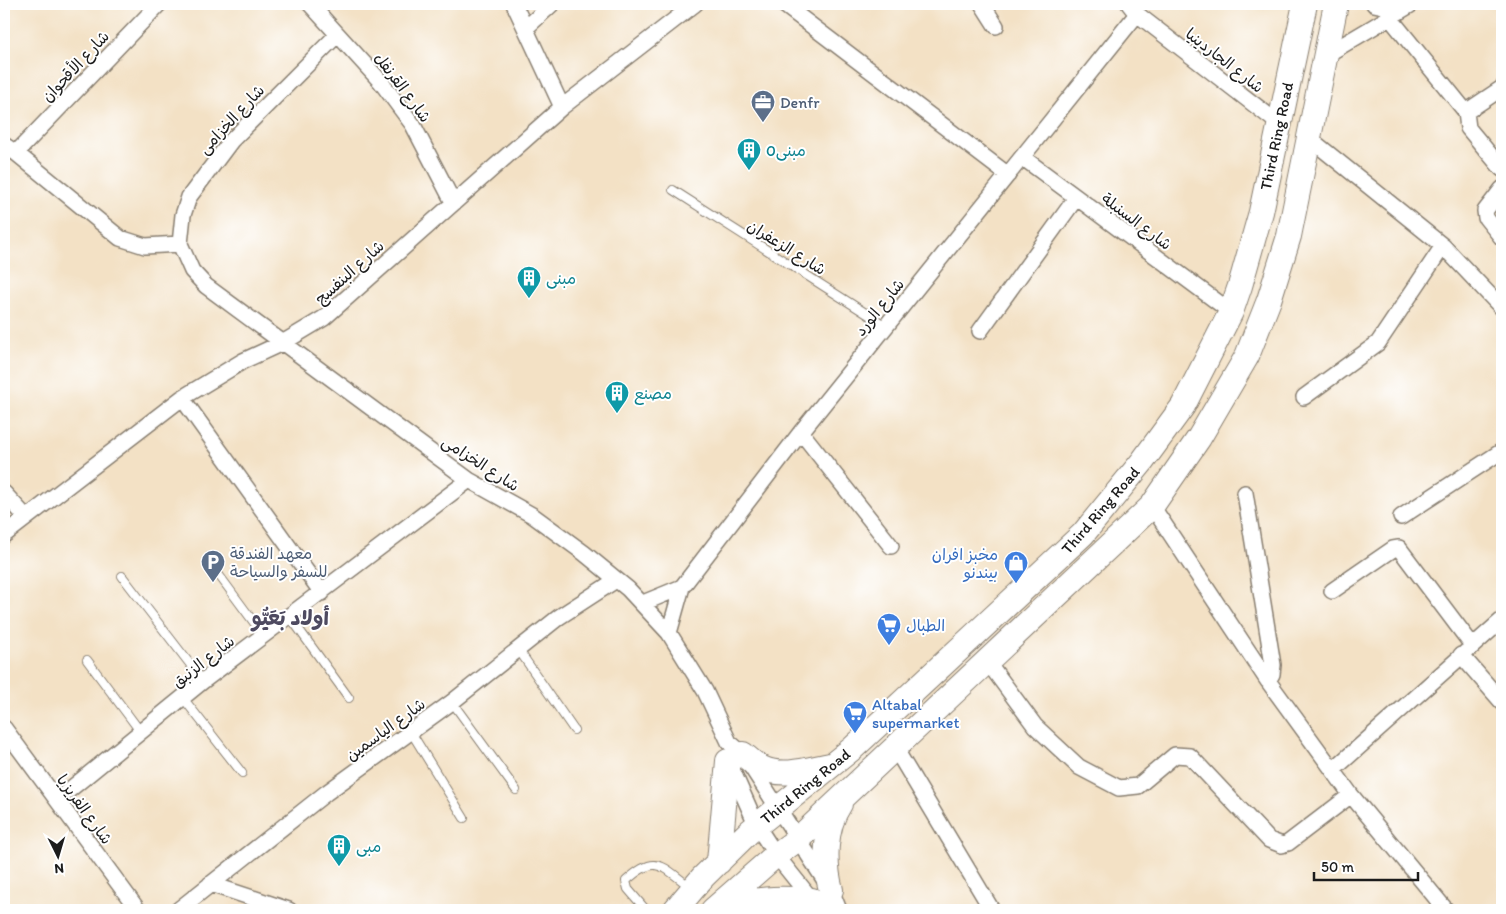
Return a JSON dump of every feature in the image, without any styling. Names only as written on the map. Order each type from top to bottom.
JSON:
[{"type":"main road","name":"Third Ring Road","points":[[675,910],[719,862],[757,826],[853,748],[1083,534],[1142,462],[1183,406],[1231,312],[1261,212],[1278,123],[1305,4]]},
{"type":"main road","name":"Third Ring Road","points":[[713,910],[776,855],[798,839],[1152,506],[1198,438],[1247,356],[1269,300],[1289,236],[1336,4]]},
{"type":"main road","points":[[719,862],[733,752],[763,769],[777,772],[797,772],[832,764]]},
{"type":"main road","points":[[722,910],[740,903],[764,900],[829,903],[827,877],[828,834],[834,816],[848,792]]},
{"type":"street","name":"شارع الأقحوان","points":[[10,149],[159,4]]},
{"type":"street","name":"شارع القرنفل","points":[[310,4],[381,82],[413,125],[453,202]]},
{"type":"street","points":[[514,4],[562,107]]},
{"type":"street","points":[[526,28],[552,4]]},
{"type":"street","name":"شارع البنفسج","points":[[4,535],[182,398],[243,361],[284,342],[324,318],[562,107],[695,4]]},
{"type":"street","points":[[783,4],[1008,175]]},
{"type":"street","points":[[982,4],[996,26]]},
{"type":"street","points":[[1374,4],[1401,11],[1466,112],[1468,128],[1502,169]]},
{"type":"street","name":"شارع الورد","points":[[669,633],[682,587],[801,432],[1008,175],[1133,9]]},
{"type":"street","name":"شارع الجاردينيا","points":[[1133,9],[1278,123]]},
{"type":"street","points":[[1326,55],[1401,11]]},
{"type":"street","name":"شارع الخزامى","points":[[337,35],[231,141],[189,197],[183,216],[180,244],[192,270],[206,286],[469,480],[532,515],[584,553],[643,603],[669,633],[701,684],[733,752]]},
{"type":"street","points":[[1466,112],[1502,88]]},
{"type":"street","points":[[1309,138],[1443,246],[1502,308]]},
{"type":"street","points":[[10,149],[120,238],[145,246],[180,244]]},
{"type":"street","name":"شارع السنبلة","points":[[1022,157],[1231,312]]},
{"type":"street","points":[[1502,189],[1485,211],[1486,218],[1502,238]]},
{"type":"street","points":[[980,332],[1076,198]]},
{"type":"street","points":[[1304,397],[1378,342],[1443,246]]},
{"type":"street","points":[[182,398],[322,593]]},
{"type":"street","points":[[801,432],[891,546]]},
{"type":"street","points":[[1401,517],[1502,451]]},
{"type":"street","name":"شارع الزنبق","points":[[57,800],[140,730],[203,681],[322,593],[469,480]]},
{"type":"street","points":[[4,493],[26,517]]},
{"type":"street","points":[[1245,493],[1272,664],[1272,674],[1268,681]]},
{"type":"street","points":[[1152,506],[1268,681],[1351,796],[1446,910]]},
{"type":"street","points":[[1332,591],[1393,549],[1399,548],[1502,702]]},
{"type":"street","name":"شارع الياسمين","points":[[178,910],[326,793],[452,702],[559,618],[616,580]]},
{"type":"street","points":[[643,603],[682,587]]},
{"type":"street","points":[[1333,770],[1502,620]]},
{"type":"street","points":[[987,661],[1035,726],[1079,767],[1119,788],[1138,786],[1175,755],[1190,756],[1196,760],[1269,840],[1282,845],[1288,843],[1351,796]]},
{"type":"street","name":"شارع الفريزيا","points":[[4,728],[138,910]]},
{"type":"street","points":[[896,748],[992,910]]},
{"type":"street","points":[[733,752],[778,809],[798,839],[829,903]]},
{"type":"street","points":[[733,752],[757,826],[776,855],[829,903]]},
{"type":"street","points":[[210,884],[289,910]]},
{"type":"lane","name":"شارع الزعفران","points":[[673,190],[886,326]]},
{"type":"lane","points":[[210,563],[264,636]]},
{"type":"lane","points":[[122,576],[203,681]]},
{"type":"lane","points":[[290,617],[349,698]]},
{"type":"lane","points":[[518,649],[574,730]]},
{"type":"lane","points":[[86,660],[140,730]]},
{"type":"lane","points":[[183,698],[242,773]]},
{"type":"lane","points":[[452,702],[516,790]]},
{"type":"lane","points":[[411,732],[464,818]]},
{"type":"lane","points":[[646,910],[628,890],[626,881],[638,870],[649,864],[658,864],[693,889]]},
{"type":"place","name":"Denfr","points":[[763,123]]},
{"type":"place","name":"مبنى0","points":[[749,171]]},
{"type":"place","name":"مبنى","points":[[529,299]]},
{"type":"place","name":"مصنع","points":[[617,414]]},
{"type":"place","name":"معهد الفندقة للسفر والسياحة","points":[[213,583]]},
{"type":"place","name":"مخبز افران بيندنو","points":[[1016,584]]},
{"type":"place","name":"الطبال","points":[[889,646]]},
{"type":"place","name":"Altabal supermarket","points":[[855,734]]},
{"type":"place","name":"مبى","points":[[339,867]]},
{"type":"district","name":"أولاد بَعَيُّو","points":[[290,618]]}]
